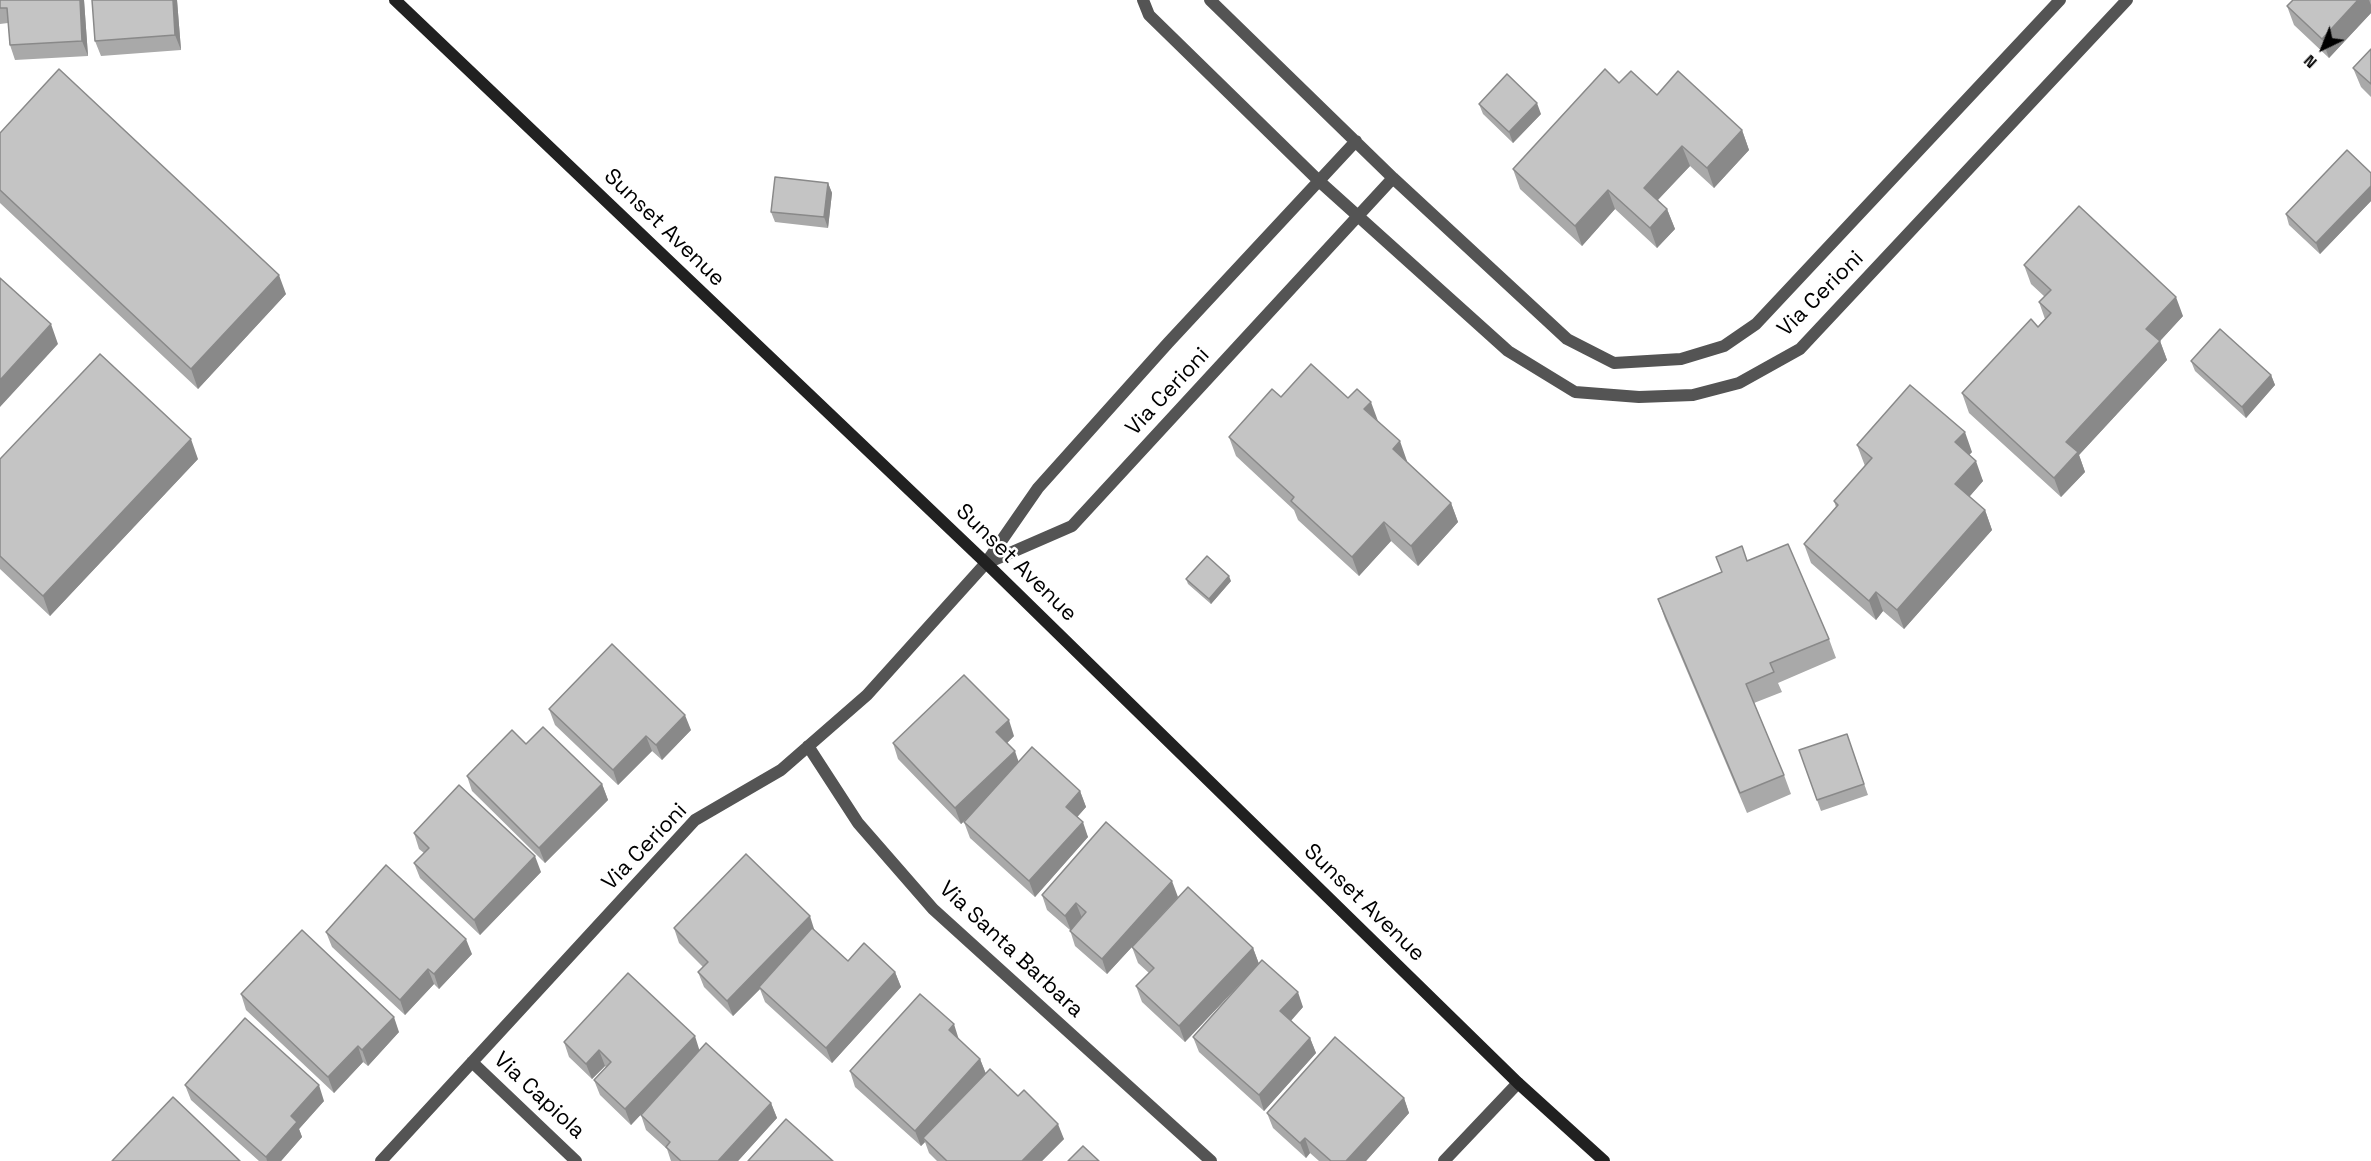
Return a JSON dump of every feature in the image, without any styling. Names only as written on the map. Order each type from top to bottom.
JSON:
[{"type":"main road","name":"Sunset Avenue","points":[[394,0],[986,563],[1518,1083],[1604,1161]]},
{"type":"street","name":"Via Cerioni","points":[[1143,0],[1149,15],[1319,181],[1508,351],[1575,392],[1639,396],[1693,395],[1739,383],[1800,349],[2127,0]]},
{"type":"street","name":"Via Cerioni","points":[[1210,0],[1393,178],[1568,339],[1614,363],[1681,359],[1724,346],[1756,324],[2060,0]]},
{"type":"street","name":"Via Cerioni","points":[[381,1161],[695,820],[782,770],[867,695],[986,563],[1038,488],[1168,343],[1356,141]]},
{"type":"street","name":"Via Cerioni","points":[[986,563],[1072,526],[1393,178]]},
{"type":"street","name":"Via Santa Barbara","points":[[808,746],[858,823],[933,909],[1211,1161]]},
{"type":"street","name":"Via Capiola","points":[[472,1062],[576,1161]]},
{"type":"street","points":[[1444,1161],[1518,1083]]},
{"type":"building","points":[[0,0],[80,0],[82,41],[10,45],[7,8],[0,8]]},
{"type":"building","points":[[92,0],[173,0],[175,35],[95,41]]},
{"type":"building","points":[[2293,0],[2358,0],[2322,39],[2287,6]]},
{"type":"building","points":[[2371,49],[2371,84],[2353,68]]},
{"type":"building","points":[[59,69],[279,275],[191,369],[0,190],[0,133]]},
{"type":"building","points":[[1605,69],[1619,83],[1631,71],[1657,95],[1678,71],[1742,130],[1707,168],[1682,146],[1644,188],[1667,209],[1650,228],[1608,190],[1575,226],[1513,169]]},
{"type":"building","points":[[1507,74],[1537,103],[1509,132],[1479,104]]},
{"type":"building","points":[[2347,150],[2371,173],[2371,186],[2316,243],[2286,214]]},
{"type":"building","points":[[775,177],[828,183],[824,217],[771,212]]},
{"type":"building","points":[[2079,206],[2176,297],[2146,329],[2160,341],[2066,442],[2078,452],[2054,478],[1962,393],[2031,319],[2038,327],[2051,313],[2039,302],[2051,290],[2024,265]]},
{"type":"building","points":[[0,278],[51,324],[0,380]]},
{"type":"building","points":[[2220,329],[2271,375],[2242,407],[2191,361]]},
{"type":"building","points":[[100,354],[191,439],[43,596],[0,556],[0,459]]},
{"type":"building","points":[[1311,364],[1348,398],[1357,389],[1371,402],[1364,409],[1400,441],[1393,449],[1451,503],[1411,546],[1384,522],[1352,557],[1291,501],[1294,497],[1229,437],[1272,389],[1281,397]]},
{"type":"building","points":[[1910,385],[1965,432],[1955,442],[1976,461],[1955,484],[1985,510],[1897,610],[1876,592],[1869,601],[1804,544],[1838,505],[1834,501],[1872,458],[1857,445]]},
{"type":"building","points":[[1788,544],[1829,639],[1770,663],[1774,672],[1746,684],[1784,775],[1740,793],[1658,599],[1722,572],[1716,557],[1742,546],[1747,561]]},
{"type":"building","points":[[1207,556],[1229,576],[1209,599],[1186,579]]},
{"type":"building","points":[[612,644],[685,715],[656,745],[646,736],[613,770],[549,709]]},
{"type":"building","points":[[964,675],[1009,720],[996,732],[1015,751],[955,808],[893,743]]},
{"type":"building","points":[[543,727],[602,784],[539,848],[467,776],[512,730],[526,744]]},
{"type":"building","points":[[1847,734],[1864,784],[1817,800],[1799,750]]},
{"type":"building","points":[[1032,747],[1080,791],[1066,807],[1083,822],[1029,881],[964,822]]},
{"type":"building","points":[[459,785],[535,856],[474,920],[414,863],[429,848],[414,833]]},
{"type":"building","points":[[1106,822],[1172,881],[1102,959],[1070,931],[1086,912],[1076,903],[1065,916],[1042,895]]},
{"type":"building","points":[[746,854],[810,916],[727,1001],[698,972],[708,962],[674,928]]},
{"type":"building","points":[[386,865],[466,939],[434,974],[428,969],[400,1000],[326,932]]},
{"type":"building","points":[[1188,887],[1253,948],[1179,1026],[1136,986],[1154,968],[1132,947]]},
{"type":"building","points":[[812,928],[848,961],[864,943],[895,972],[826,1048],[759,987]]},
{"type":"building","points":[[302,930],[394,1017],[362,1050],[358,1046],[328,1077],[241,994]]},
{"type":"building","points":[[1262,960],[1298,992],[1280,1011],[1310,1038],[1259,1095],[1193,1037]]},
{"type":"building","points":[[628,973],[695,1036],[625,1109],[594,1080],[611,1062],[599,1050],[586,1064],[564,1042]]},
{"type":"building","points":[[920,994],[954,1024],[949,1030],[980,1059],[915,1131],[850,1071]]},
{"type":"building","points":[[245,1018],[319,1085],[291,1116],[297,1122],[266,1157],[185,1085]]},
{"type":"building","points":[[1335,1037],[1404,1098],[1346,1161],[1331,1161],[1305,1138],[1300,1143],[1267,1113]]},
{"type":"building","points":[[706,1043],[771,1103],[718,1161],[681,1161],[666,1147],[670,1142],[641,1115]]},
{"type":"building","points":[[990,1069],[1018,1096],[1024,1090],[1058,1124],[1022,1161],[947,1161],[923,1138]]},
{"type":"building","points":[[173,1097],[240,1161],[112,1161]]},
{"type":"building","points":[[786,1119],[833,1161],[748,1161]]},
{"type":"building","points":[[1083,1146],[1099,1161],[1068,1161]]}]
